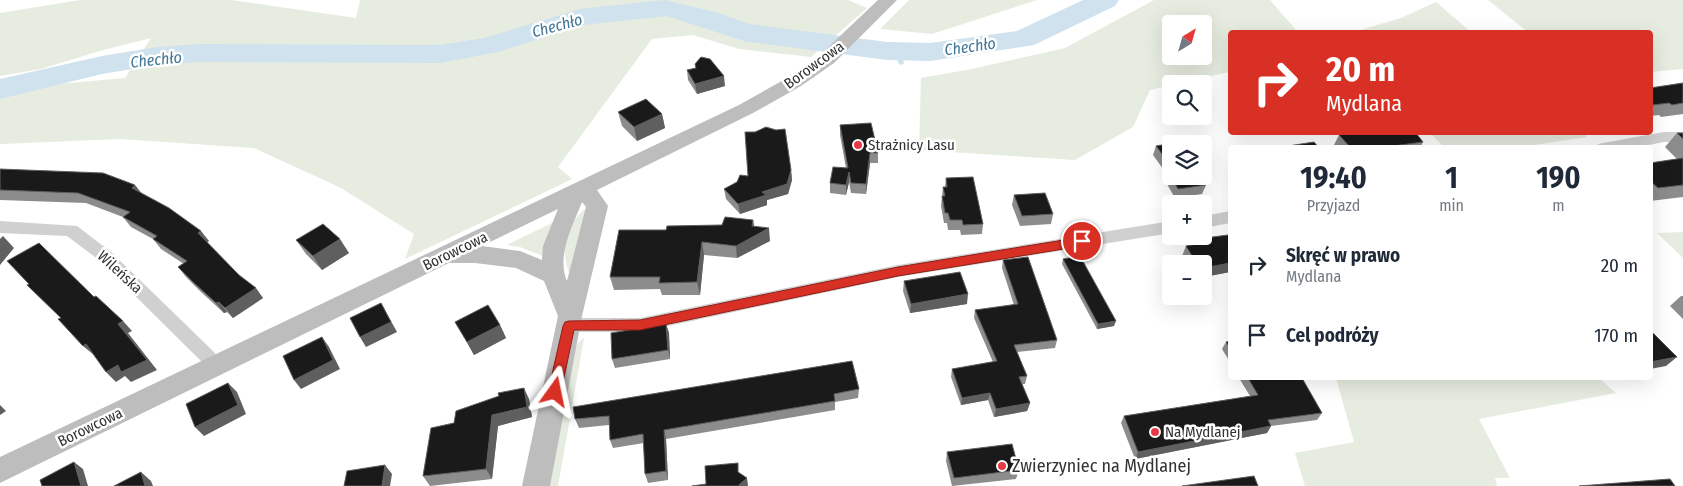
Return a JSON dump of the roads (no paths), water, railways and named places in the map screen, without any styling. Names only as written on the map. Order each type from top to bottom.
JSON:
[{"type":"street","name":"Borowcowa","points":[[0,470],[446,255],[585,196],[612,174],[746,109],[794,82],[827,60],[888,0]]},
{"type":"street","points":[[1620,145],[1664,137],[1683,136]]},
{"type":"street","points":[[569,321],[553,275],[554,246],[585,196]]},
{"type":"street","points":[[536,486],[569,321],[585,196]]},
{"type":"street","points":[[1212,220],[1228,217]]},
{"type":"street","name":"Wileńska","points":[[0,227],[71,230],[105,256],[209,358],[213,368]]},
{"type":"street","points":[[569,321],[640,325],[898,271],[1162,228]]},
{"type":"street","points":[[446,255],[475,254],[520,260],[553,275]]},
{"type":"waterway","name":"Chechło","points":[[0,89],[102,65],[157,56],[201,53],[440,54],[488,46],[580,17],[667,8],[709,19],[744,32],[887,51],[930,52],[1024,39],[1105,0]]},
{"type":"waterway","points":[[897,52],[901,62]]},
{"type":"place","name":"Strażnicy Lasu","points":[[858,145]]},
{"type":"place","name":"Na Mydlanej","points":[[1155,432]]},
{"type":"place","name":"Zwierzyniec na Mydlanej","points":[[1002,466]]}]
